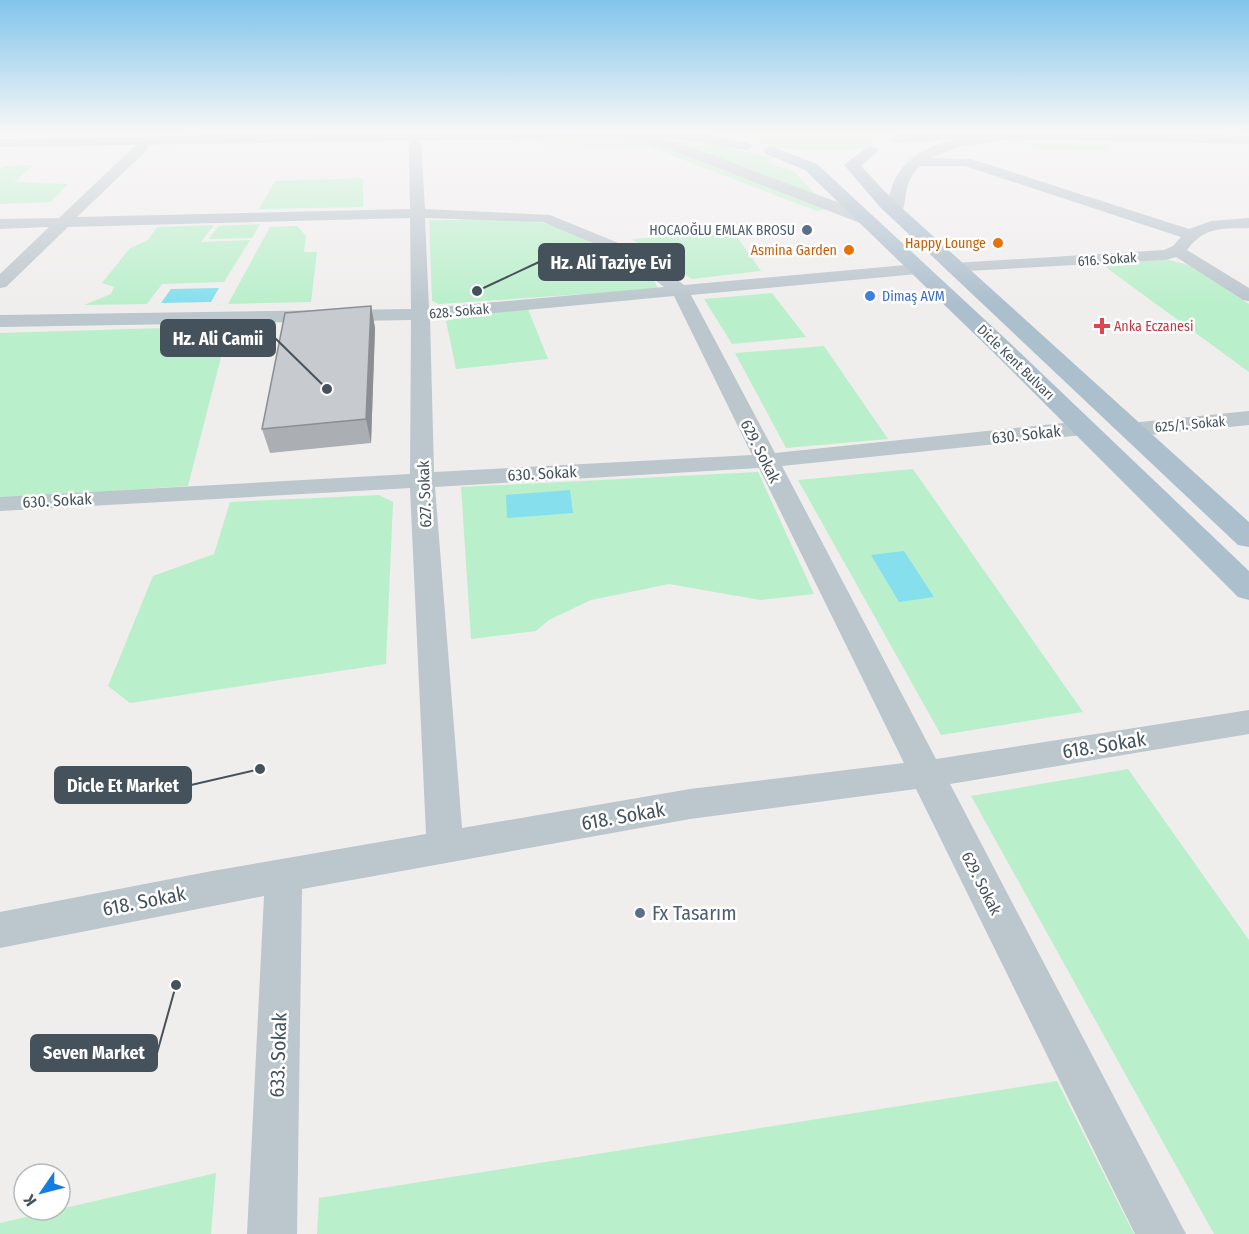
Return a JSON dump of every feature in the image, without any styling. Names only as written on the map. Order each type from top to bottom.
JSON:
[{"type":"main road","name":"Dicle Kent Bulvarı","points":[[835,190],[1002,348],[1249,590]]},
{"type":"main road","name":"Dicle Kent Bulvarı","points":[[874,190],[895,213],[954,268],[1249,538]]},
{"type":"street","points":[[0,283],[97,190]]},
{"type":"street","name":"627. Sokak","points":[[416,190],[422,479],[446,847]]},
{"type":"street","points":[[789,190],[866,219]]},
{"type":"street","points":[[895,213],[897,190]]},
{"type":"street","points":[[1051,190],[1191,235]]},
{"type":"street","name":"629. Sokak","points":[[0,224],[416,213],[545,218],[632,254],[680,290],[1161,1234]]},
{"type":"street","points":[[1249,223],[1199,230],[1191,235],[1183,247],[1177,251],[1249,296]]},
{"type":"street","name":"616. Sokak","points":[[954,268],[1166,255],[1177,251]]},
{"type":"street","name":"628. Sokak","points":[[0,321],[420,314],[916,268]]},
{"type":"street","name":"625/1. Sokak","points":[[1130,430],[1249,418]]},
{"type":"street","name":"630. Sokak","points":[[0,504],[766,461],[1083,428]]},
{"type":"street","name":"618. Sokak","points":[[0,930],[284,875],[690,804],[926,774],[1249,722]]},
{"type":"street","name":"633. Sokak","points":[[272,1234],[284,875]]},
{"type":"green space","points":[[0,190],[63,190],[51,202],[0,204]]},
{"type":"green space","points":[[270,190],[363,190],[363,207],[259,209]]},
{"type":"green space","points":[[761,190],[778,190],[828,209],[817,211]]},
{"type":"green space","points":[[796,190],[811,190],[814,193],[809,194]]},
{"type":"green space","points":[[506,219],[531,221],[565,229],[612,253],[655,282],[658,289],[439,304],[432,301],[429,220]]},
{"type":"green space","points":[[260,224],[252,238],[209,239],[218,226]]},
{"type":"green space","points":[[214,225],[201,242],[250,240],[224,282],[162,284],[147,304],[84,305],[111,294],[114,287],[102,283],[130,248],[148,240],[157,227]]},
{"type":"green space","points":[[297,226],[306,236],[304,252],[317,252],[311,302],[228,304],[270,227]]},
{"type":"green space","points":[[733,231],[761,271],[692,279],[632,239]]},
{"type":"green space","points":[[1169,260],[1189,265],[1249,304],[1249,372],[1100,263]]},
{"type":"green space","points":[[772,293],[806,337],[732,344],[704,299]]},
{"type":"green space","points":[[528,309],[548,359],[456,369],[446,321],[471,315]]},
{"type":"green space","points":[[229,326],[188,486],[0,498],[0,333]]},
{"type":"green space","points":[[824,346],[888,439],[786,448],[735,353]]},
{"type":"green space","points":[[913,469],[1083,712],[941,735],[798,480]]},
{"type":"green space","points":[[758,472],[814,594],[760,600],[669,584],[591,600],[549,620],[536,631],[471,639],[461,487]]},
{"type":"green space","points":[[379,495],[393,502],[386,664],[130,703],[108,686],[153,576],[214,554],[230,502]]},
{"type":"green space","points":[[1128,769],[1249,940],[1249,1234],[1214,1234],[971,796]]},
{"type":"green space","points":[[1057,1081],[1134,1234],[317,1234],[319,1198]]},
{"type":"green space","points":[[216,1173],[211,1234],[0,1234],[0,1223],[12,1220],[72,1222],[72,1206]]},
{"type":"water","points":[[219,288],[211,302],[161,303],[171,289]]},
{"type":"water","points":[[570,490],[573,513],[507,518],[506,495]]},
{"type":"water","points":[[904,551],[934,597],[899,602],[871,555]]},
{"type":"building","points":[[371,306],[366,419],[262,429],[285,313]]},
{"type":"place","name":"HOCAOĞLU EMLAK BROSU","points":[[807,230]]},
{"type":"place","name":"Happy Lounge","points":[[998,243]]},
{"type":"place","name":"Asmina Garden","points":[[849,250]]},
{"type":"place","name":"Hz. Ali Taziye Evi","points":[[477,291]]},
{"type":"place","name":"Dimaş AVM","points":[[870,296]]},
{"type":"place","name":"Anka Eczanesi","points":[[1102,326]]},
{"type":"place","name":"Hz. Ali Camii","points":[[327,389]]},
{"type":"place","name":"Dicle Et Market","points":[[260,769]]},
{"type":"place","name":"Fx Tasarım","points":[[640,913]]},
{"type":"place","name":"Seven Market","points":[[176,985]]}]
